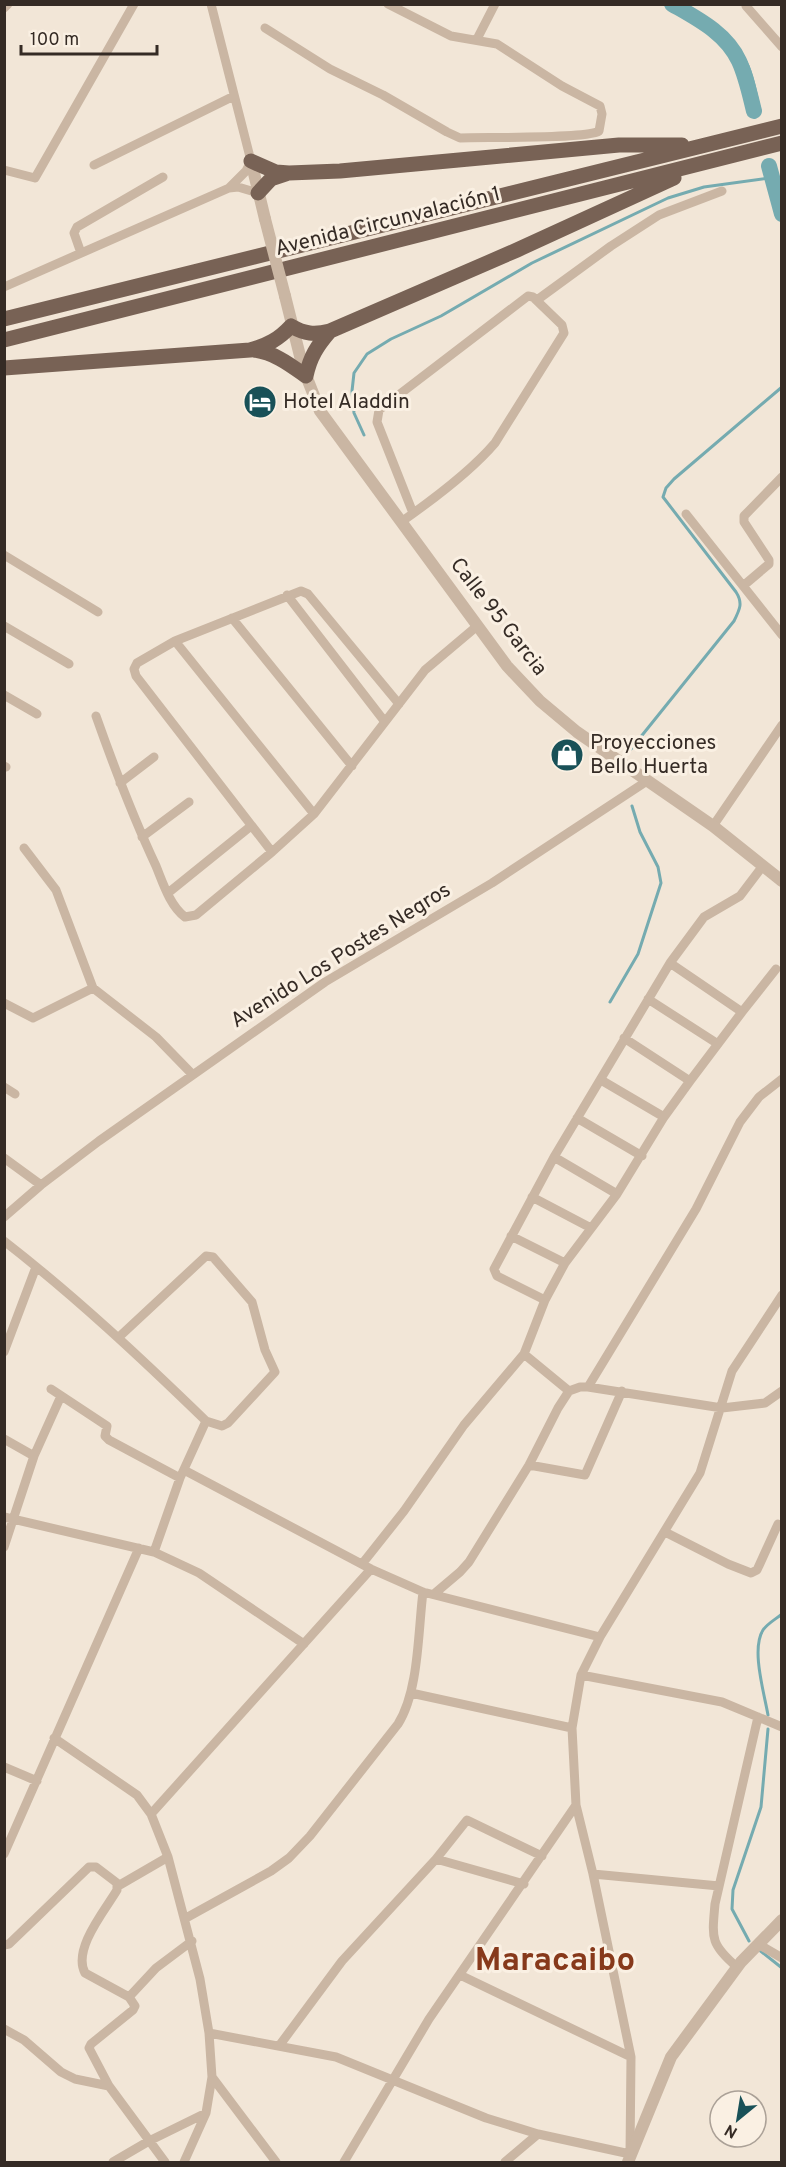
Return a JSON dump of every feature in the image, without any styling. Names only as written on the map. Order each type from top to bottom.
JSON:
[{"type":"main road","name":"Avenida Circunvalación 1","points":[[4,319],[782,126]]},
{"type":"main road","name":"Avenida Circunvalación 1","points":[[4,340],[782,143]]},
{"type":"main road","points":[[251,161],[276,172],[289,173],[340,171],[619,145],[706,145]]},
{"type":"main road","points":[[250,350],[279,339],[291,326],[303,333],[330,332],[507,255],[710,162]]},
{"type":"main road","points":[[258,193],[271,179],[289,173]]},
{"type":"main road","points":[[4,368],[250,350],[268,352],[286,361],[306,376],[315,349],[330,332]]},
{"type":"street","points":[[4,8],[8,4]]},
{"type":"street","points":[[4,170],[35,178],[134,4]]},
{"type":"street","points":[[211,4],[251,161],[246,171],[229,188]]},
{"type":"street","points":[[265,28],[330,69],[460,138],[595,134],[599,131],[602,114],[600,106],[562,86],[497,44],[451,36],[388,4]]},
{"type":"street","points":[[477,39],[495,4]]},
{"type":"street","points":[[747,4],[746,6],[782,47]]},
{"type":"street","points":[[94,165],[234,96]]},
{"type":"street","name":"Calle 95 Garcia","points":[[251,161],[291,326],[306,376],[320,411],[476,627],[507,666],[540,700],[577,732],[714,826],[762,867],[781,880]]},
{"type":"street","points":[[81,253],[74,233],[77,227],[163,177]]},
{"type":"street","points":[[4,287],[229,188],[238,187],[258,193]]},
{"type":"street","points":[[537,300],[611,246],[659,215],[722,191]]},
{"type":"street","points":[[401,522],[413,513],[483,457],[495,443],[564,333],[562,325],[537,300],[528,296],[379,410],[377,422],[413,513]]},
{"type":"street","points":[[743,586],[769,564],[769,560],[744,522],[744,516],[782,477]]},
{"type":"street","points":[[686,514],[782,636]]},
{"type":"street","points":[[4,555],[98,612]]},
{"type":"street","points":[[272,852],[136,676],[134,669],[137,663],[176,641],[301,591],[308,594],[399,704]]},
{"type":"street","points":[[287,595],[385,722]]},
{"type":"street","points":[[232,618],[352,766]]},
{"type":"street","points":[[4,626],[69,664]]},
{"type":"street","points":[[96,717],[142,837],[168,893],[178,912],[185,917],[196,915],[314,814],[435,660],[476,627]]},
{"type":"street","points":[[176,641],[314,814]]},
{"type":"street","points":[[4,695],[37,714]]},
{"type":"street","points":[[714,826],[782,725]]},
{"type":"street","points":[[120,783],[154,757]]},
{"type":"street","name":"Avenido Los Postes Negros","points":[[4,1217],[41,1185],[192,1074],[325,982],[482,888],[646,780]]},
{"type":"street","points":[[142,837],[189,802]]},
{"type":"street","points":[[168,893],[251,826]]},
{"type":"street","points":[[24,849],[56,890],[93,988],[156,1037],[192,1074]]},
{"type":"street","points":[[545,1300],[494,1273],[494,1269],[554,1157],[670,963],[704,917],[740,896],[762,867]]},
{"type":"street","points":[[670,963],[742,1012]]},
{"type":"street","points":[[362,1564],[404,1511],[464,1425],[524,1354],[545,1300],[565,1263],[617,1194],[664,1117],[690,1080],[776,969]]},
{"type":"street","points":[[4,1003],[33,1018],[93,988]]},
{"type":"street","points":[[648,999],[718,1044]]},
{"type":"street","points":[[624,1038],[690,1080]]},
{"type":"street","points":[[588,1387],[696,1209],[740,1122],[759,1097],[782,1079]]},
{"type":"street","points":[[601,1080],[664,1117]]},
{"type":"street","points":[[4,1087],[15,1094]]},
{"type":"street","points":[[577,1118],[642,1156]]},
{"type":"street","points":[[554,1157],[617,1194]]},
{"type":"street","points":[[4,1158],[41,1185]]},
{"type":"street","points":[[531,1197],[591,1228]]},
{"type":"street","points":[[511,1236],[565,1263]]},
{"type":"street","points":[[4,1241],[119,1337],[206,1421],[222,1426],[228,1423],[275,1372],[265,1350],[252,1302],[213,1257],[206,1256],[119,1337]]},
{"type":"street","points":[[4,1352],[36,1267]]},
{"type":"street","points":[[629,2158],[631,2057],[593,1874],[576,1805],[572,1728],[581,1675],[600,1636],[700,1473],[732,1371],[782,1295]]},
{"type":"street","points":[[524,1354],[569,1391]]},
{"type":"street","points":[[434,1594],[469,1562],[529,1465],[569,1391],[588,1387],[722,1408],[765,1403],[782,1391]]},
{"type":"street","points":[[51,1389],[107,1426],[106,1439],[182,1474],[371,1569],[423,1592],[600,1636]]},
{"type":"street","points":[[529,1465],[585,1475],[622,1391]]},
{"type":"street","points":[[4,1547],[9,1518],[61,1396]]},
{"type":"street","points":[[154,1552],[182,1474],[206,1421]]},
{"type":"street","points":[[4,1438],[34,1456]]},
{"type":"street","points":[[9,1518],[154,1552],[199,1573],[304,1644]]},
{"type":"street","points":[[665,1532],[751,1573],[757,1570],[778,1524]]},
{"type":"street","points":[[4,1854],[139,1548]]},
{"type":"street","points":[[151,1814],[371,1569]]},
{"type":"street","points":[[186,1918],[271,1871],[289,1858],[398,1724],[405,1713],[411,1693],[423,1592]]},
{"type":"street","points":[[581,1675],[722,1702],[782,1727]]},
{"type":"street","points":[[411,1693],[572,1728]]},
{"type":"street","points":[[737,1967],[723,1955],[715,1943],[713,1930],[719,1886],[758,1717]]},
{"type":"street","points":[[54,1738],[137,1795],[151,1814],[168,1857],[192,1941],[209,2033],[212,2077],[206,2113],[184,2163]]},
{"type":"street","points":[[4,1767],[36,1781]]},
{"type":"street","points":[[344,2163],[429,2019],[524,1884],[576,1805]]},
{"type":"street","points":[[279,2046],[342,1961],[436,1859],[467,1820],[542,1856]]},
{"type":"street","points":[[165,2163],[109,2086],[89,2048],[135,2006],[129,1997],[85,1973],[81,1961],[92,1926],[118,1886],[168,1857]]},
{"type":"street","points":[[436,1859],[524,1884]]},
{"type":"street","points":[[4,1945],[17,1937],[89,1866],[96,1867],[117,1882],[118,1886]]},
{"type":"street","points":[[593,1874],[719,1886]]},
{"type":"street","points":[[629,2158],[671,2057],[737,1967],[782,1920]]},
{"type":"street","points":[[129,1997],[156,1968],[192,1941]]},
{"type":"street","points":[[758,1944],[782,1958]]},
{"type":"street","points":[[460,1975],[631,2057]]},
{"type":"street","points":[[4,2029],[24,2040],[61,2072],[75,2079],[109,2086]]},
{"type":"street","points":[[209,2033],[336,2056],[486,2118],[629,2158]]},
{"type":"street","points":[[212,2077],[276,2163]]},
{"type":"street","points":[[113,2163],[149,2141],[206,2113]]},
{"type":"street","points":[[505,2163],[538,2134]]},
{"type":"waterway","points":[[672,4],[692,15],[727,42],[744,73],[754,111]]},
{"type":"waterway","points":[[675,4],[708,22],[735,45],[750,71],[760,111]]},
{"type":"waterway","points":[[774,165],[782,209]]},
{"type":"waterway","points":[[769,166],[782,214]]},
{"type":"waterway","points":[[364,435],[354,413],[352,391],[354,373],[367,354],[391,339],[441,316],[532,263],[668,198],[704,187],[777,177]]},
{"type":"waterway","points":[[631,749],[734,621],[740,606],[736,592],[663,497],[666,488],[782,387]]},
{"type":"waterway","points":[[610,1002],[638,954],[661,883],[658,867],[640,832],[632,806]]},
{"type":"waterway","points":[[768,1715],[758,1648],[763,1630],[782,1614]]},
{"type":"waterway","points":[[749,1941],[732,1909],[733,1890],[761,1807],[768,1729]]},
{"type":"waterway","points":[[758,1949],[782,1968]]},
{"type":"place","name":"Hotel Aladdin","points":[[260,402]]},
{"type":"place","name":"Proyecciones Bello Huerta","points":[[567,755]]},
{"type":"district","name":"Maracaibo","points":[[555,1962]]}]
